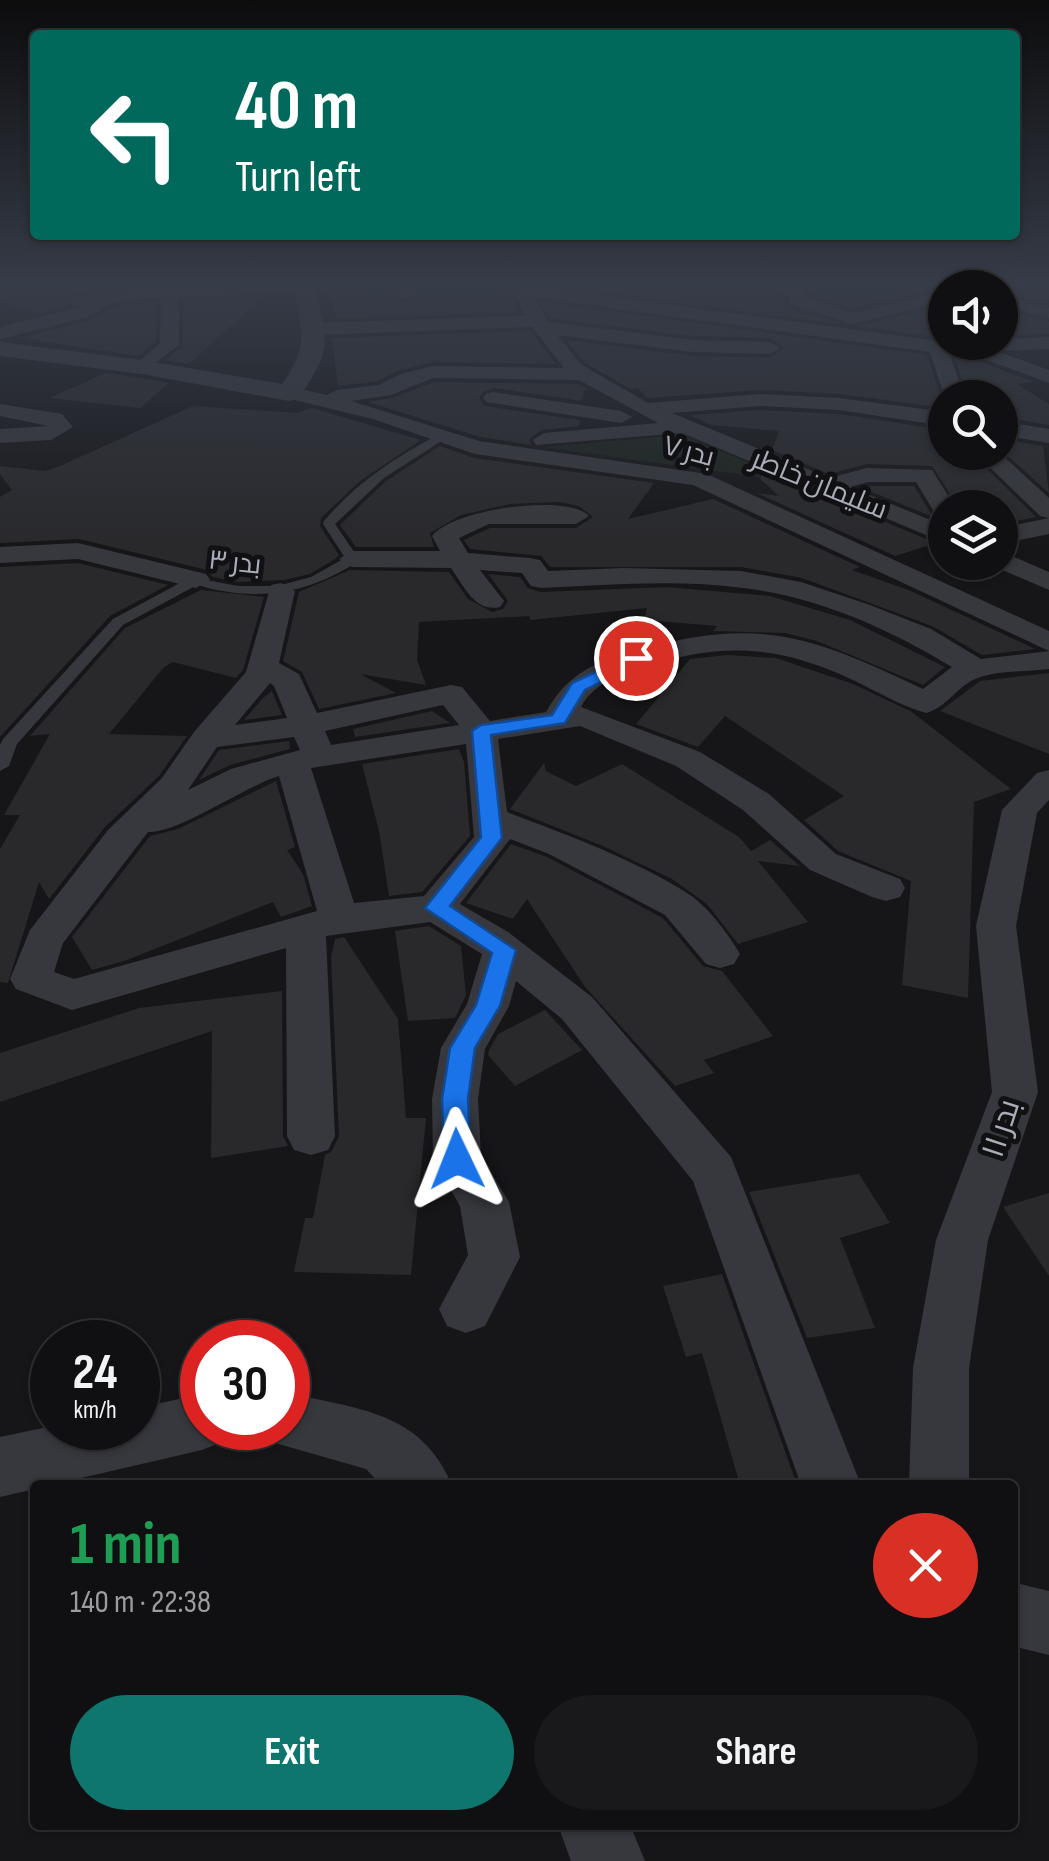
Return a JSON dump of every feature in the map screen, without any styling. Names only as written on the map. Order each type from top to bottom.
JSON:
[{"type":"street","points":[[40,379],[69,374]]},
{"type":"street","points":[[180,374],[301,396],[384,391],[425,374]]},
{"type":"street","points":[[301,396],[308,374]]},
{"type":"street","points":[[572,374],[584,374]]},
{"type":"street","name":"سلیمان خاطر","points":[[584,374],[644,409],[928,528]]},
{"type":"street","points":[[730,374],[728,378],[753,387],[748,401]]},
{"type":"street","name":"بدر ۷","points":[[301,396],[380,414],[475,447],[699,479],[1049,642]]},
{"type":"street","points":[[493,398],[684,426]]},
{"type":"street","points":[[644,409],[748,401],[839,404],[928,417]]},
{"type":"street","points":[[0,410],[54,420],[62,427],[52,433],[0,436]]},
{"type":"street","points":[[475,447],[684,426]]},
{"type":"street","points":[[1018,431],[1049,436]]},
{"type":"street","points":[[1005,470],[1049,511]]},
{"type":"street","points":[[825,486],[868,475],[924,476],[933,490]]},
{"type":"street","points":[[490,601],[445,536],[477,518],[576,516]]},
{"type":"street","points":[[1018,532],[1049,526]]},
{"type":"street","points":[[791,588],[841,546]]},
{"type":"street","points":[[0,555],[78,550],[196,580]]},
{"type":"street","points":[[352,559],[458,560],[530,566],[541,580],[624,576],[742,578],[791,588],[922,635],[976,668]]},
{"type":"street","points":[[1018,567],[1049,582]]},
{"type":"street","points":[[282,591],[263,667],[174,785],[121,838],[44,940],[31,979],[72,995],[323,922],[436,908],[504,950],[577,1008],[714,1171],[829,1480]]},
{"type":"street","points":[[558,720],[578,686],[636,658],[704,645],[754,640],[814,654],[926,702],[959,675],[976,668],[1049,660]]},
{"type":"street","points":[[263,667],[288,681],[305,747],[323,922],[311,1136]]},
{"type":"street","points":[[121,838],[305,747],[451,694],[481,731],[492,838],[436,908]]},
{"type":"street","points":[[481,731],[583,716],[688,760],[756,802],[822,862],[886,888]]},
{"type":"street","points":[[206,739],[305,747]]},
{"type":"street","name":"بدر ۱۱","points":[[939,1480],[941,1368],[962,1240],[1015,1092],[996,926],[1020,810],[1049,780]]},
{"type":"street","points":[[490,818],[562,846],[679,906],[720,954]]},
{"type":"street","points":[[466,1309],[494,1257],[484,1202],[457,1159],[455,1099],[463,1048],[488,1006],[504,950]]},
{"type":"street","points":[[310,1426],[384,1444],[417,1480]]},
{"type":"street","points":[[0,1466],[180,1427]]},
{"type":"street","points":[[1018,1615],[1049,1623]]},
{"type":"street","points":[[596,1830],[608,1861]]},
{"type":"lane","points":[[352,559],[329,524],[341,508],[405,456],[440,438]]},
{"type":"lane","name":"بدر ۳","points":[[0,766],[9,743],[67,674],[118,622],[196,580],[230,590],[282,591],[323,580],[352,559]]},
{"type":"shaded area","points":[[681,435],[764,469],[765,478],[543,447]]},
{"type":"building","points":[[104,374],[169,383],[140,408],[49,398]]},
{"type":"building","points":[[336,374],[392,374],[378,381],[338,386]]},
{"type":"building","points":[[604,374],[933,374],[935,380],[928,380],[928,406],[840,394],[760,390],[647,398],[638,388],[630,389]]},
{"type":"building","points":[[960,374],[1012,374],[1034,382],[962,380]]},
{"type":"building","points":[[434,382],[578,384],[589,390],[584,390],[582,401],[494,388],[483,392],[479,398],[485,406],[580,420],[579,426],[542,430],[529,439],[532,445],[480,437],[368,402],[392,398]]},
{"type":"building","points":[[1018,385],[1049,404],[1049,425],[1018,420]]},
{"type":"building","points":[[193,406],[297,413],[312,408],[421,440],[360,481],[321,518],[320,526],[339,555],[310,574],[284,580],[238,582],[213,577],[207,570],[79,539],[0,543],[0,497],[12,490],[0,474],[0,466],[45,471]]},
{"type":"building","points":[[760,410],[839,414],[928,427],[928,466],[867,464],[829,474],[772,450],[779,431],[711,425],[690,415]]},
{"type":"building","points":[[1018,442],[1043,446],[1049,493],[1018,465]]},
{"type":"building","points":[[440,446],[474,458],[654,483],[628,519],[713,499],[860,567],[852,570],[911,591],[1035,649],[982,655],[932,626],[802,578],[741,567],[550,567],[541,556],[470,549],[464,540],[490,528],[576,528],[593,517],[579,506],[559,502],[510,504],[461,515],[430,533],[434,547],[356,547],[340,525],[386,481]]},
{"type":"building","points":[[935,470],[988,470],[1009,490],[947,490]]},
{"type":"building","points":[[763,471],[928,540],[928,546],[895,556],[757,493],[779,496],[760,479]]},
{"type":"building","points":[[914,486],[928,515],[862,488]]},
{"type":"building","points":[[1018,499],[1036,517],[1018,520]]},
{"type":"building","points":[[78,563],[168,585],[110,616],[0,737],[0,567]]},
{"type":"building","points":[[350,570],[449,572],[468,599],[492,612],[503,609],[508,601],[488,574],[520,577],[528,588],[541,592],[667,587],[770,596],[850,620],[945,667],[923,685],[817,641],[785,633],[713,631],[717,626],[644,620],[647,608],[530,620],[529,616],[419,622],[417,660],[426,685],[360,674],[396,693],[319,709],[302,672],[283,661],[299,592]]},
{"type":"building","points":[[201,590],[264,597],[243,670],[236,678],[173,662],[164,667],[109,734],[187,736],[159,776],[105,827],[49,899],[39,882],[8,983],[0,982],[0,849],[20,815],[4,815],[50,734],[30,736],[125,628]]},
{"type":"building","points":[[727,655],[776,658],[853,684],[912,712],[1011,789],[974,802],[968,998],[902,985],[911,881],[838,851],[804,820],[844,796],[725,716],[698,747],[636,724],[690,659]]},
{"type":"building","points":[[1049,673],[1049,754],[940,711],[980,681]]},
{"type":"building","points":[[272,691],[282,715],[244,720],[263,698]]},
{"type":"building","points":[[432,711],[450,723],[355,737],[353,729]]},
{"type":"building","points":[[289,741],[290,749],[230,765],[199,780],[219,750]]},
{"type":"building","points":[[459,749],[464,762],[470,836],[422,892],[389,896],[379,831],[362,764]]},
{"type":"building","points":[[544,763],[546,771],[576,786],[622,764],[739,837],[751,851],[770,840],[800,866],[758,861],[808,922],[738,944],[707,904],[672,879],[510,809]]},
{"type":"building","points":[[276,781],[295,847],[287,850],[303,874],[312,906],[281,917],[273,902],[92,970],[72,937],[150,836],[178,829]]},
{"type":"building","points":[[511,844],[547,857],[663,918],[703,966],[722,971],[773,1036],[704,1060],[714,1073],[675,1086],[585,987],[527,899],[513,919],[466,903]]},
{"type":"building","points":[[429,926],[461,946],[466,995],[455,1018],[408,1021],[395,931]]},
{"type":"building","points":[[344,937],[398,1019],[406,1118],[426,1118],[411,1275],[294,1272],[305,1218],[313,1218],[325,1155],[331,1152],[339,1136],[331,957],[335,939]]},
{"type":"building","points":[[282,991],[283,1136],[288,1146],[211,1158],[212,1031],[0,1102],[0,1053],[139,1008]]},
{"type":"building","points":[[545,1010],[582,1050],[515,1086],[488,1055],[489,1050],[498,1034]]},
{"type":"building","points":[[859,1174],[890,1223],[840,1238],[875,1328],[807,1338],[749,1192]]},
{"type":"building","points":[[1049,1193],[1049,1276],[1003,1207]]},
{"type":"building","points":[[722,1274],[795,1480],[739,1480],[702,1353],[686,1357],[663,1286]]},
{"type":"route","points":[[457,1159],[455,1099],[463,1048],[488,1006],[504,950],[436,908],[492,838],[481,731],[558,720],[578,686],[636,658]]}]
